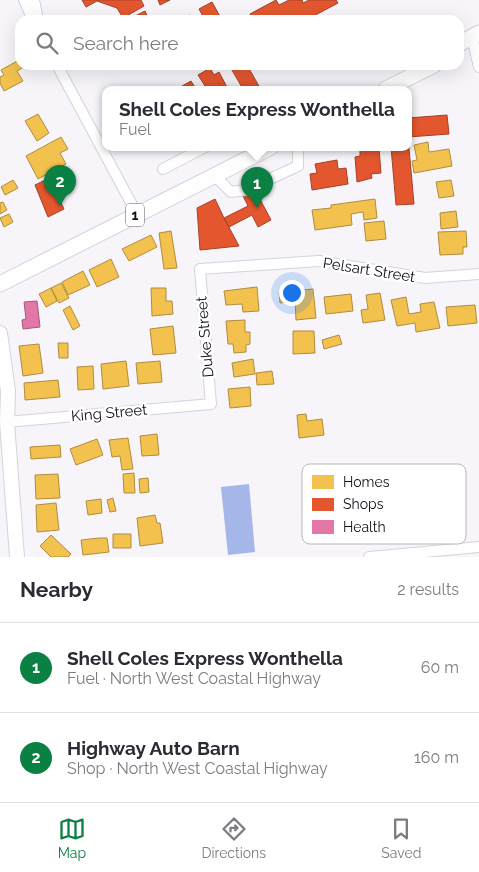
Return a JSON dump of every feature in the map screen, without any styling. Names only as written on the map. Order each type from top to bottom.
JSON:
[{"type":"highway","points":[[382,86],[412,70]]},
{"type":"highway","points":[[392,86],[424,70]]},
{"type":"highway","name":"1","points":[[0,284],[258,151]]},
{"type":"main road","points":[[0,333],[8,390],[6,422],[17,557]]},
{"type":"main road","points":[[0,405],[6,422]]},
{"type":"street","points":[[24,0],[31,15]]},
{"type":"street","points":[[34,0],[37,15]]},
{"type":"street","points":[[473,40],[479,67]]},
{"type":"street","points":[[60,70],[102,149]]},
{"type":"street","points":[[103,151],[137,214]]},
{"type":"street","points":[[163,169],[197,151]]},
{"type":"street","points":[[214,175],[231,192],[246,190],[298,166],[298,151]]},
{"type":"street","name":"Pelsart Street","points":[[200,270],[319,261],[424,278],[479,274]]},
{"type":"street","name":"Duke Street","points":[[200,270],[211,404]]},
{"type":"street","name":"King Street","points":[[6,422],[211,404]]},
{"type":"street","points":[[369,557],[479,547]]},
{"type":"water","points":[[249,484],[255,552],[228,555],[221,487]]},
{"type":"building: Homes","points":[[15,62],[15,70],[19,70],[17,71],[23,81],[4,91],[0,83],[0,77],[4,75],[1,70]]},
{"type":"building: Homes","points":[[38,114],[49,133],[37,141],[25,121]]},
{"type":"building: Homes","points":[[61,137],[68,149],[60,153],[66,164],[38,179],[26,156]]},
{"type":"building: Homes","points":[[428,142],[429,152],[449,149],[452,166],[414,173],[412,161],[417,160],[414,145]]},
{"type":"building: Homes","points":[[13,180],[18,188],[5,195],[1,187]]},
{"type":"building: Homes","points":[[451,180],[454,196],[439,198],[436,182]]},
{"type":"building: Homes","points":[[375,199],[377,218],[364,220],[363,212],[351,214],[352,225],[315,230],[312,210],[331,208],[331,205]]},
{"type":"building: Homes","points":[[3,202],[7,210],[0,214],[0,203]]},
{"type":"building: Homes","points":[[456,211],[458,227],[441,229],[440,213]]},
{"type":"building: Homes","points":[[9,214],[13,222],[4,227],[0,218]]},
{"type":"building: Homes","points":[[384,221],[386,239],[366,241],[364,223]]},
{"type":"building: Homes","points":[[171,231],[177,268],[164,269],[159,233]]},
{"type":"building: Homes","points":[[466,231],[467,247],[463,247],[463,254],[440,255],[438,232]]},
{"type":"building: Homes","points":[[151,235],[157,247],[129,261],[122,249]]},
{"type":"building: Homes","points":[[111,259],[119,277],[97,287],[89,270]]},
{"type":"building: Homes","points":[[83,271],[90,285],[68,295],[62,282]]},
{"type":"building: Homes","points":[[61,283],[69,298],[59,303],[51,288]]},
{"type":"building: Homes","points":[[257,287],[259,311],[243,312],[242,304],[226,305],[224,291]]},
{"type":"building: Homes","points":[[51,288],[57,301],[46,307],[39,294]]},
{"type":"building: Homes","points":[[151,288],[166,288],[166,301],[172,301],[173,314],[152,316]]},
{"type":"building: Homes","points":[[313,289],[316,318],[296,320],[295,301],[280,303],[279,292]]},
{"type":"building: Homes","points":[[380,293],[385,320],[363,323],[361,310],[368,309],[366,295]]},
{"type":"building: Homes","points":[[351,294],[353,311],[326,314],[324,297]]},
{"type":"building: Homes","points":[[406,297],[409,314],[421,312],[420,304],[434,302],[440,328],[416,332],[415,323],[397,326],[391,300]]},
{"type":"building: Homes","points":[[475,305],[477,323],[448,326],[446,307]]},
{"type":"building: Homes","points":[[70,306],[80,326],[73,330],[63,310]]},
{"type":"building: Homes","points":[[245,320],[245,332],[250,332],[250,344],[246,345],[246,352],[234,353],[233,344],[228,344],[226,321]]},
{"type":"building: Homes","points":[[173,326],[176,353],[153,355],[150,329]]},
{"type":"building: Homes","points":[[293,331],[314,331],[315,353],[293,354]]},
{"type":"building: Homes","points":[[339,335],[342,344],[324,349],[322,340]]},
{"type":"building: Homes","points":[[58,343],[68,343],[68,358],[59,358]]},
{"type":"building: Homes","points":[[39,344],[43,373],[23,376],[19,346]]},
{"type":"building: Homes","points":[[253,359],[255,374],[234,377],[232,363]]},
{"type":"building: Homes","points":[[126,361],[129,386],[103,389],[101,364]]},
{"type":"building: Homes","points":[[160,361],[162,382],[138,384],[136,363]]},
{"type":"building: Homes","points":[[93,366],[94,389],[78,390],[77,367]]},
{"type":"building: Homes","points":[[272,371],[274,384],[257,385],[256,373]]},
{"type":"building: Homes","points":[[58,380],[60,397],[25,400],[24,383]]},
{"type":"building: Homes","points":[[250,387],[251,406],[230,408],[228,389]]},
{"type":"building: Homes","points":[[306,414],[307,421],[322,419],[324,435],[299,438],[297,415]]},
{"type":"building: Homes","points":[[157,434],[159,455],[142,456],[140,436]]},
{"type":"building: Homes","points":[[128,438],[133,469],[122,470],[120,456],[112,457],[109,440]]},
{"type":"building: Homes","points":[[97,439],[103,455],[76,465],[70,449]]},
{"type":"building: Homes","points":[[60,445],[61,457],[31,459],[30,447]]},
{"type":"building: Homes","points":[[134,473],[135,493],[124,493],[123,474]]},
{"type":"building: Homes","points":[[58,474],[60,498],[36,499],[35,475]]},
{"type":"building: Homes","points":[[148,478],[149,492],[140,493],[139,479]]},
{"type":"building: Homes","points":[[113,498],[116,511],[110,512],[107,500]]},
{"type":"building: Homes","points":[[101,499],[102,513],[88,515],[86,501]]},
{"type":"building: Homes","points":[[56,503],[59,530],[37,532],[36,505]]},
{"type":"building: Homes","points":[[155,515],[157,523],[160,523],[163,543],[140,546],[137,518]]},
{"type":"building: Homes","points":[[113,534],[131,534],[131,548],[113,548]]},
{"type":"building: Homes","points":[[51,535],[71,554],[68,557],[51,557],[40,546]]},
{"type":"building: Homes","points":[[107,538],[109,552],[83,555],[81,540]]},
{"type":"building: Shops","points":[[82,0],[141,0],[144,6],[128,15],[121,15],[117,8],[97,1],[86,7]]},
{"type":"building: Shops","points":[[158,0],[170,0],[160,5]]},
{"type":"building: Shops","points":[[276,0],[279,5],[289,0],[302,0],[303,3],[309,0],[336,0],[338,3],[315,15],[250,14]]},
{"type":"building: Shops","points":[[212,2],[219,15],[202,15],[199,9]]},
{"type":"building: Shops","points":[[145,11],[147,15],[137,15]]},
{"type":"building: Shops","points":[[207,70],[211,70],[214,75],[219,72],[226,86],[205,86],[198,75]]},
{"type":"building: Shops","points":[[232,70],[250,70],[259,86],[241,86]]},
{"type":"building: Shops","points":[[191,81],[194,86],[182,86]]},
{"type":"building: Shops","points":[[447,115],[449,134],[412,137],[412,118]]},
{"type":"building: Shops","points":[[360,151],[379,151],[381,173],[371,174],[372,178],[357,182],[355,157],[360,156]]},
{"type":"building: Shops","points":[[391,151],[409,151],[414,204],[396,205]]},
{"type":"building: Shops","points":[[337,160],[338,169],[346,168],[348,184],[312,190],[310,174],[317,173],[315,164]]},
{"type":"building: Shops","points":[[49,178],[64,209],[48,217],[35,185]]},
{"type":"building: Shops","points":[[254,188],[271,220],[258,227],[252,215],[229,227],[224,218],[248,206],[242,194]]},
{"type":"building: Shops","points":[[215,199],[239,246],[200,250],[197,208]]},
{"type":"building: Health","points":[[37,301],[40,327],[23,329],[22,320],[26,319],[24,302]]},
{"type":"place","name":"Highway Auto Barn","points":[[60,206]]},
{"type":"place","name":"Shell Coles Express Wonthella","points":[[257,208]]}]
